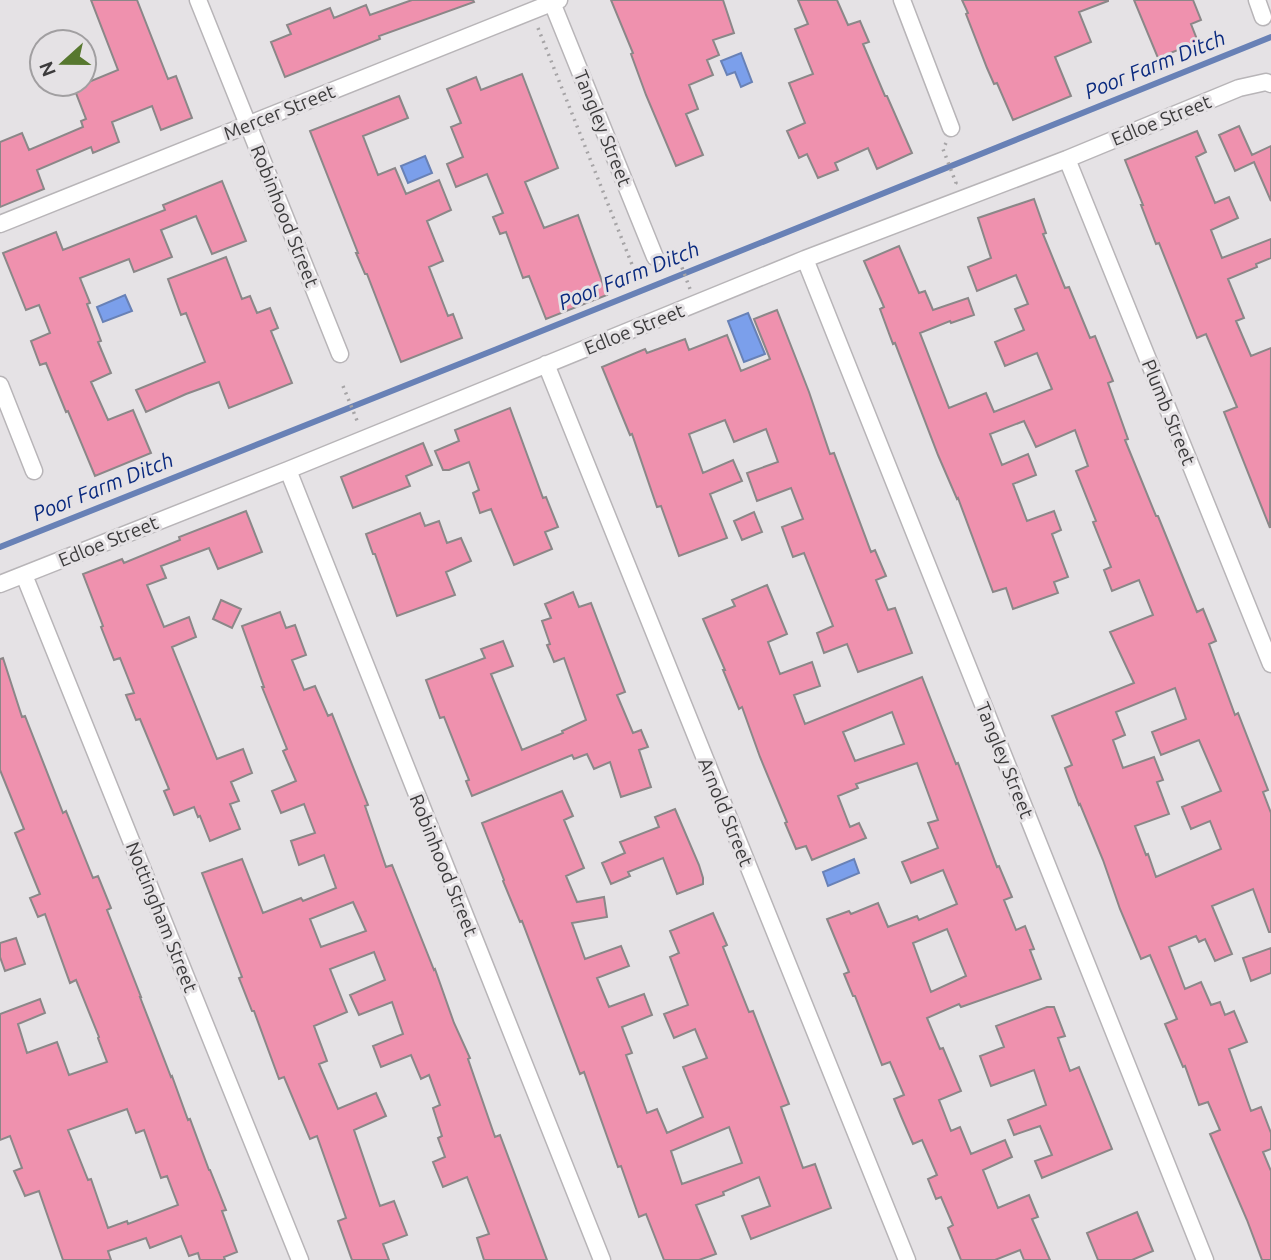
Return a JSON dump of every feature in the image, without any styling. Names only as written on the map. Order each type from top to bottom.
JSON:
[{"type":"street","name":"Robinhood Street","points":[[198,0],[340,354]]},
{"type":"street","points":[[902,0],[951,128]]},
{"type":"street","points":[[1257,0],[1264,17]]},
{"type":"street","name":"Mercer Street","points":[[0,224],[554,1]]},
{"type":"street","name":"Tangley Street","points":[[554,1],[656,261]]},
{"type":"street","name":"Edloe Street","points":[[0,584],[288,470],[805,259],[1067,159],[1239,88],[1266,82],[1271,84]]},
{"type":"street","name":"Plumb Street","points":[[1067,159],[1271,664]]},
{"type":"street","name":"Tangley Street","points":[[805,259],[1205,1260]]},
{"type":"street","name":"Arnold Street","points":[[545,364],[907,1260]]},
{"type":"street","points":[[0,385],[34,471]]},
{"type":"street","name":"Robinhood Street","points":[[288,470],[601,1260]]},
{"type":"street","name":"Nottingham Street","points":[[24,575],[300,1260]]},
{"type":"path","points":[[531,11],[635,272],[677,254],[688,283]]},
{"type":"path","points":[[946,156],[954,178]]},
{"type":"path","points":[[344,386],[356,418]]},
{"type":"water","points":[[741,53],[752,82],[741,87],[735,72],[727,75],[721,61]]},
{"type":"water","points":[[425,156],[432,173],[408,183],[401,166]]},
{"type":"water","points":[[125,295],[132,311],[103,322],[97,307]]},
{"type":"water","points":[[748,313],[765,354],[744,362],[728,321]]},
{"type":"water","points":[[854,859],[859,873],[828,886],[823,872]]},
{"type":"building","points":[[91,0],[137,0],[168,79],[176,76],[192,118],[161,130],[152,106],[112,122],[119,142],[93,153],[91,147],[37,170],[44,189],[0,207],[0,142],[22,133],[29,150],[83,127],[81,121],[86,119],[78,98],[98,98],[98,78],[118,70]]},
{"type":"building","points":[[412,0],[474,2],[379,36],[380,39],[285,77],[271,42],[291,34],[287,25],[330,8],[334,18],[366,5],[370,15]]},
{"type":"building","points":[[611,0],[723,0],[734,33],[713,40],[719,55],[707,60],[713,75],[689,85],[698,109],[686,114],[703,155],[676,166]]},
{"type":"building","points":[[798,0],[837,0],[848,25],[860,21],[869,42],[863,44],[912,153],[877,169],[868,148],[835,163],[838,170],[818,178],[807,154],[799,158],[787,131],[805,123],[789,83],[813,74],[795,29],[808,24]]},
{"type":"building","points":[[962,0],[1108,1],[1079,12],[1091,42],[1055,57],[1071,96],[1013,120],[997,83],[994,84],[987,68]]},
{"type":"building","points":[[1134,0],[1193,0],[1201,20],[1191,24],[1198,42],[1158,58]]},
{"type":"building","points":[[522,74],[558,168],[525,182],[544,228],[578,215],[607,295],[546,319],[529,276],[523,278],[506,232],[500,234],[493,217],[503,213],[487,174],[456,187],[447,164],[463,157],[451,127],[461,123],[447,89],[476,77],[481,90]]},
{"type":"building","points":[[399,96],[408,118],[363,136],[378,175],[395,168],[406,194],[439,180],[451,210],[427,221],[443,261],[429,267],[448,316],[453,314],[462,338],[401,362],[310,131]]},
{"type":"building","points":[[1239,126],[1252,155],[1271,146],[1271,201],[1254,162],[1235,171],[1219,135]]},
{"type":"building","points":[[1197,131],[1206,152],[1196,157],[1215,203],[1229,197],[1238,218],[1211,230],[1222,258],[1271,239],[1271,258],[1228,279],[1244,318],[1236,321],[1251,356],[1271,348],[1270,528],[1224,412],[1237,407],[1206,334],[1197,338],[1159,243],[1156,244],[1125,160]]},
{"type":"building","points":[[222,181],[246,241],[212,254],[196,216],[161,230],[172,257],[134,272],[129,259],[80,278],[101,341],[98,342],[111,373],[91,382],[108,420],[133,410],[151,453],[95,476],[46,363],[40,365],[31,341],[50,333],[39,305],[26,310],[3,253],[56,232],[63,250],[165,210],[163,205]]},
{"type":"building","points":[[1034,199],[1046,233],[1043,234],[1065,288],[1069,287],[1090,338],[1095,336],[1113,381],[1108,383],[1128,439],[1125,440],[1156,516],[1197,612],[1203,609],[1216,641],[1209,644],[1235,715],[1238,713],[1268,790],[1263,792],[1271,813],[1271,932],[1253,889],[1212,906],[1232,954],[1215,961],[1205,939],[1199,942],[1196,936],[1169,947],[1185,989],[1201,982],[1211,1005],[1220,1002],[1225,1015],[1234,1011],[1247,1042],[1229,1049],[1251,1111],[1261,1107],[1271,1133],[1271,1149],[1263,1152],[1271,1171],[1271,1260],[1262,1260],[1210,1134],[1220,1130],[1208,1102],[1199,1105],[1185,1066],[1183,1067],[1165,1024],[1177,1019],[1150,955],[1141,959],[1120,909],[1065,768],[1072,765],[1052,716],[1134,683],[1110,632],[1153,615],[1139,580],[1112,591],[1104,570],[1111,567],[1076,471],[1088,466],[1075,430],[1036,447],[1024,421],[990,434],[1002,465],[1028,454],[1036,475],[1013,484],[1027,521],[1054,511],[1061,530],[1052,534],[1068,577],[1054,582],[1058,593],[1013,609],[1006,588],[993,592],[958,498],[938,455],[895,343],[893,344],[880,309],[884,307],[864,261],[899,246],[919,293],[925,291],[933,310],[968,298],[974,315],[920,333],[949,408],[986,393],[994,412],[1052,389],[1037,353],[1005,366],[995,342],[1024,330],[1015,309],[1028,304],[1016,275],[977,291],[968,267],[991,258],[978,218]],"holes":[[[1175,688],[1186,719],[1152,732],[1161,755],[1199,740],[1221,791],[1182,807],[1191,829],[1210,821],[1221,849],[1156,877],[1135,826],[1169,814],[1157,782],[1163,780],[1154,757],[1123,768],[1113,740],[1125,735],[1116,712]]]},
{"type":"building","points":[[226,257],[242,299],[250,296],[257,313],[270,308],[278,328],[271,331],[292,383],[229,408],[219,382],[146,412],[136,390],[205,362],[186,313],[181,315],[168,279]]},
{"type":"building","points":[[777,310],[830,454],[834,453],[871,552],[875,550],[886,576],[876,580],[888,610],[895,608],[912,653],[858,672],[847,644],[824,653],[817,633],[833,626],[804,553],[793,557],[782,527],[803,519],[791,488],[757,501],[747,473],[778,462],[766,429],[734,442],[725,420],[689,434],[703,473],[733,460],[742,481],[710,494],[727,538],[679,556],[661,506],[657,507],[632,434],[630,435],[602,367],[645,349],[647,353],[685,339],[689,350],[727,335],[741,371],[770,359],[754,319]]},
{"type":"building","points":[[510,408],[543,498],[546,497],[558,527],[545,532],[552,549],[514,565],[491,509],[480,513],[473,493],[479,490],[469,462],[443,470],[435,451],[459,441],[455,430]]},
{"type":"building","points":[[423,443],[432,465],[406,476],[410,486],[353,508],[341,477]]},
{"type":"building","points":[[246,511],[262,552],[218,569],[209,548],[161,566],[166,578],[147,585],[164,627],[189,617],[196,637],[172,647],[217,759],[243,749],[252,773],[231,782],[239,801],[230,804],[240,829],[210,841],[194,807],[174,815],[164,791],[169,789],[140,719],[136,720],[126,695],[134,693],[120,658],[114,660],[83,574],[122,559],[124,563],[180,540],[179,537]]},
{"type":"building","points":[[754,512],[762,532],[742,540],[734,521]]},
{"type":"building","points":[[420,513],[425,526],[439,521],[447,543],[461,538],[471,561],[446,572],[455,595],[397,616],[366,534]]},
{"type":"building","points":[[767,585],[787,634],[768,642],[780,674],[812,662],[820,686],[794,695],[805,724],[922,677],[997,867],[999,866],[1012,897],[1004,900],[1016,930],[1025,926],[1034,949],[1030,950],[1041,979],[961,1007],[959,1004],[927,1018],[961,1091],[939,1100],[951,1131],[960,1127],[971,1154],[1005,1140],[1012,1157],[983,1170],[998,1208],[1029,1195],[1038,1217],[1032,1219],[1050,1260],[1024,1260],[1020,1250],[995,1260],[961,1260],[948,1228],[953,1225],[941,1197],[936,1199],[928,1179],[937,1175],[922,1140],[913,1144],[894,1099],[904,1095],[890,1062],[882,1065],[844,974],[849,972],[827,919],[849,911],[851,914],[878,903],[888,927],[917,916],[919,920],[957,904],[943,870],[911,883],[902,862],[938,848],[928,823],[938,820],[917,763],[856,784],[858,788],[838,796],[850,827],[859,823],[866,838],[812,860],[806,846],[796,849],[742,707],[739,709],[703,619],[735,606],[732,600]],"holes":[[[892,712],[904,744],[855,761],[843,732]],[[947,929],[966,976],[931,992],[913,943]]]},
{"type":"building","points":[[573,592],[579,607],[591,603],[625,692],[617,695],[633,733],[641,730],[648,747],[639,750],[651,787],[621,797],[610,762],[594,769],[587,754],[574,759],[572,755],[472,796],[466,781],[469,780],[444,717],[440,718],[426,680],[485,658],[481,649],[503,641],[513,666],[491,674],[522,750],[586,720],[564,658],[554,662],[542,621],[551,618],[545,604]]},
{"type":"building","points":[[221,600],[241,609],[232,628],[213,619]]},
{"type":"building","points":[[280,612],[286,628],[295,625],[306,655],[292,660],[304,690],[315,686],[328,716],[332,714],[368,805],[365,806],[386,867],[392,865],[435,969],[470,1058],[468,1059],[495,1137],[500,1135],[547,1260],[484,1260],[477,1238],[489,1234],[467,1177],[443,1187],[433,1162],[445,1157],[438,1138],[442,1136],[433,1108],[440,1105],[429,1075],[421,1079],[411,1055],[381,1067],[373,1046],[403,1034],[392,1002],[359,1015],[350,995],[385,980],[374,952],[330,969],[347,1012],[314,1026],[327,1061],[319,1064],[338,1109],[376,1093],[386,1116],[354,1130],[380,1206],[394,1201],[407,1235],[383,1244],[389,1260],[352,1260],[338,1221],[346,1218],[317,1136],[310,1139],[284,1077],[279,1079],[239,978],[242,977],[202,873],[242,859],[263,913],[336,888],[324,855],[299,865],[291,841],[315,833],[304,804],[281,813],[272,791],[296,781],[283,751],[287,749],[262,687],[242,626]],"holes":[[[353,902],[366,931],[321,947],[310,919]]]},
{"type":"building","points":[[3,658],[22,717],[25,716],[63,813],[66,811],[93,878],[98,876],[111,908],[107,910],[140,997],[226,1210],[222,1211],[237,1252],[224,1257],[225,1260],[200,1260],[198,1253],[189,1256],[181,1236],[150,1248],[146,1238],[108,1251],[111,1260],[63,1260],[39,1191],[25,1196],[14,1171],[22,1168],[10,1136],[0,1140],[0,1014],[40,999],[45,1013],[18,1024],[27,1053],[57,1042],[69,1075],[107,1062],[76,980],[70,983],[45,914],[38,917],[30,898],[40,894],[15,833],[24,829],[0,770],[0,659]],"holes":[[[127,1109],[136,1133],[144,1130],[161,1178],[167,1176],[178,1205],[128,1224],[127,1221],[108,1228],[91,1179],[88,1180],[68,1130]]]},
{"type":"building","points":[[562,791],[573,816],[564,820],[584,868],[566,876],[577,902],[604,897],[607,917],[572,923],[585,959],[621,946],[629,966],[597,978],[609,1007],[644,994],[652,1015],[622,1027],[632,1053],[626,1055],[647,1113],[657,1109],[667,1133],[703,1117],[683,1067],[707,1058],[695,1029],[674,1038],[664,1014],[688,1005],[670,957],[679,953],[670,931],[713,913],[727,945],[723,947],[749,1012],[753,1011],[789,1104],[781,1107],[803,1168],[815,1164],[831,1208],[751,1239],[742,1216],[770,1206],[759,1177],[723,1192],[724,1195],[696,1205],[716,1254],[699,1260],[664,1260],[646,1214],[639,1217],[621,1166],[618,1167],[584,1072],[580,1074],[482,823]],"holes":[[[729,1127],[742,1163],[682,1184],[671,1151]]]},
{"type":"building","points":[[675,809],[699,865],[703,884],[677,894],[663,858],[628,872],[630,876],[611,884],[602,863],[625,853],[620,842],[659,827],[655,817]]},
{"type":"building","points":[[16,938],[25,964],[5,971],[0,957],[0,943]]},
{"type":"building","points":[[1271,948],[1271,973],[1251,981],[1243,958]]},
{"type":"building","points":[[1047,1007],[1054,1007],[1065,1036],[1058,1038],[1070,1071],[1079,1067],[1112,1149],[1042,1178],[1035,1161],[1052,1155],[1040,1126],[1014,1135],[1008,1120],[1046,1105],[1034,1070],[991,1086],[980,1056],[1004,1047],[996,1026]]},
{"type":"building","points":[[1137,1212],[1153,1251],[1132,1260],[1098,1260],[1087,1233]]},
{"type":"waterway","name":"Poor Farm Ditch","points":[[0,547],[1271,37]]}]
